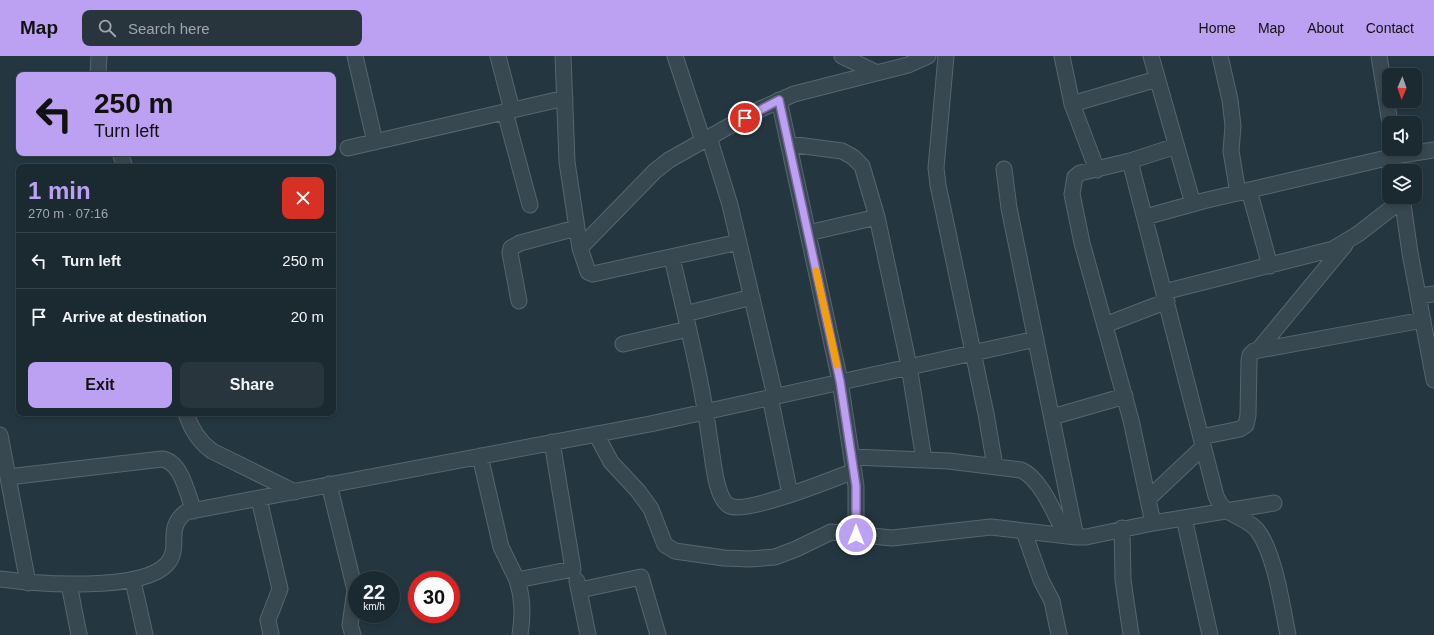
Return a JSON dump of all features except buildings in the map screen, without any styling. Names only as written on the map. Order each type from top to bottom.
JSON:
[{"type":"street","points":[[98,72],[99,56]]},
{"type":"street","points":[[356,56],[375,142]]},
{"type":"street","points":[[498,56],[530,205]]},
{"type":"street","points":[[563,56],[567,162],[576,228],[580,248],[588,272],[593,274],[672,258],[739,242]]},
{"type":"street","points":[[675,56],[730,205],[752,297],[773,396],[790,494]]},
{"type":"street","points":[[842,56],[877,73]]},
{"type":"street","points":[[580,248],[654,171],[669,160],[706,139],[779,100],[908,65],[928,56]]},
{"type":"street","points":[[946,56],[936,168],[938,185],[995,466]]},
{"type":"street","points":[[1062,56],[1072,104],[1097,170]]},
{"type":"street","points":[[1151,56],[1193,204]]},
{"type":"street","points":[[1220,56],[1230,100],[1233,126],[1231,151],[1243,192],[1270,266]]},
{"type":"street","points":[[1379,56],[1389,116]]},
{"type":"street","points":[[1072,104],[1157,79]]},
{"type":"street","points":[[348,148],[565,98]]},
{"type":"street","points":[[779,100],[840,381],[856,486],[856,535]]},
{"type":"street","points":[[789,144],[842,151],[853,157],[862,166],[877,217],[909,366],[924,460]]},
{"type":"street","points":[[1153,522],[1125,396],[1082,243],[1072,194],[1074,177],[1080,173],[1130,161],[1176,146]]},
{"type":"street","points":[[1145,217],[1243,192],[1434,150]]},
{"type":"street","points":[[1130,161],[1216,496],[1226,511],[1249,523],[1263,538],[1275,576],[1288,635]]},
{"type":"street","points":[[1004,169],[1009,208],[1052,417],[1071,536]]},
{"type":"street","points":[[1105,325],[1165,296],[1270,266],[1333,250],[1347,242],[1396,204]]},
{"type":"street","points":[[1403,204],[1434,380]]},
{"type":"street","points":[[808,233],[877,217]]},
{"type":"street","points":[[519,301],[510,253],[511,248],[520,242],[576,228]]},
{"type":"street","points":[[1259,350],[1347,242]]},
{"type":"street","points":[[672,258],[706,411],[716,479],[720,495],[724,503],[729,506],[742,507],[790,494],[853,464],[924,460],[995,466],[1028,473],[1042,490],[1071,536]]},
{"type":"street","points":[[1418,296],[1434,294]]},
{"type":"street","points":[[684,314],[752,297]]},
{"type":"street","points":[[1148,499],[1202,442],[1240,429],[1246,425],[1248,415],[1250,355],[1259,350],[1423,320]]},
{"type":"street","points":[[623,344],[688,329]]},
{"type":"street","points":[[0,579],[28,583],[69,584],[133,581],[152,574],[167,564],[173,550],[174,525],[179,517],[186,512],[596,434],[1036,339]]},
{"type":"street","points":[[1052,417],[1125,396]]},
{"type":"street","points":[[187,416],[193,431],[202,443],[212,451],[295,492]]},
{"type":"street","points":[[596,434],[610,462],[638,491],[651,509],[665,545],[675,551],[724,558],[750,559],[776,557],[796,550],[824,534],[831,532],[892,538],[991,527],[1024,532],[1086,537],[1153,522],[1274,504]]},
{"type":"street","points":[[0,435],[28,583]]},
{"type":"street","points":[[552,442],[573,569],[580,590],[588,635]]},
{"type":"street","points":[[480,456],[501,547],[517,580],[522,596],[523,610],[520,635]]},
{"type":"street","points":[[8,477],[162,459],[168,460],[175,465],[180,473],[194,510]]},
{"type":"street","points":[[329,484],[355,590],[350,625],[352,635]]},
{"type":"street","points":[[260,499],[280,588],[268,620],[271,635]]},
{"type":"street","points":[[1184,518],[1210,635]]},
{"type":"street","points":[[1122,528],[1123,580],[1131,635]]},
{"type":"street","points":[[1024,532],[1042,580],[1052,601],[1059,635]]},
{"type":"street","points":[[517,580],[573,569]]},
{"type":"street","points":[[580,590],[640,577],[658,635]]},
{"type":"street","points":[[133,581],[145,635]]},
{"type":"street","points":[[69,584],[79,635]]},
{"type":"slow traffic","points":[[816,271],[837,365]]},
{"type":"route","points":[[745,118],[779,100],[840,381],[856,486],[856,535]]}]
